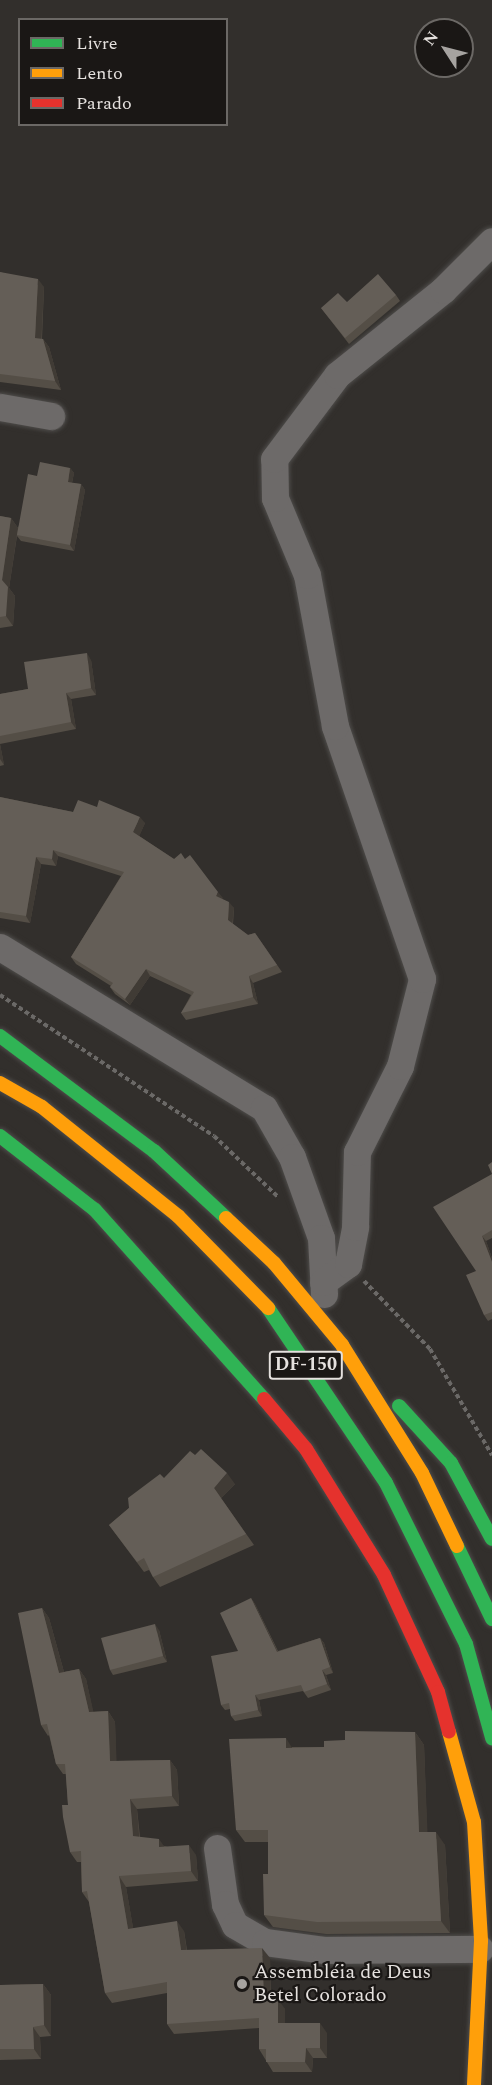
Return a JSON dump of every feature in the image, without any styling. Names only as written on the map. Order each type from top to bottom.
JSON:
[{"type":"main road","name":"DF-150","points":[[0,1036],[23,1048],[154,1151],[274,1263],[333,1335],[422,1473],[492,1619]]},
{"type":"main road","name":"DF-150","points":[[0,1083],[42,1107],[178,1216],[267,1306],[386,1483],[466,1644],[492,1738]]},
{"type":"main road","points":[[0,1136],[95,1210],[222,1347],[306,1449],[384,1575],[438,1692],[474,1822],[480,1949],[474,2085]]},
{"type":"main road","points":[[333,1335],[451,1463],[492,1539]]},
{"type":"street","points":[[323,1282],[348,1264],[356,1227],[357,1152],[400,1066],[422,979],[335,726],[307,575],[275,498],[274,459],[337,375],[443,290],[492,241]]},
{"type":"street","points":[[0,407],[51,416]]},
{"type":"street","points":[[0,947],[264,1108],[292,1157],[321,1238],[323,1282],[333,1335]]},
{"type":"street","points":[[217,1848],[225,1904],[235,1924],[265,1942],[325,1950],[480,1949]]},
{"type":"path","points":[[0,995],[214,1136],[288,1207]]},
{"type":"path","points":[[348,1264],[430,1349],[492,1455]]},
{"type":"building","points":[[0,272],[38,279],[35,338],[43,339],[55,381],[0,374]]},
{"type":"building","points":[[378,274],[396,295],[345,338],[321,308],[338,293],[347,302]]},
{"type":"building","points":[[40,462],[70,468],[68,482],[81,484],[70,545],[17,535],[28,474],[37,476]]},
{"type":"building","points":[[0,516],[11,518],[2,580],[8,587],[6,616],[0,617]]},
{"type":"building","points":[[87,653],[91,688],[66,693],[71,722],[0,736],[0,694],[28,689],[24,662]]},
{"type":"building","points":[[0,797],[73,812],[78,800],[97,807],[99,800],[140,817],[133,832],[174,859],[181,853],[185,859],[190,855],[218,892],[216,896],[229,902],[228,920],[248,935],[255,933],[277,965],[249,976],[253,997],[243,1000],[181,1013],[194,992],[146,969],[125,999],[110,987],[113,983],[71,957],[124,872],[53,850],[52,859],[36,857],[26,916],[0,912]]},
{"type":"building","points":[[492,1162],[492,1174],[488,1165]]},
{"type":"building","points":[[492,1174],[492,1230],[482,1236],[492,1262],[492,1312],[484,1315],[466,1275],[476,1271],[433,1207]]},
{"type":"building","points":[[201,1449],[227,1473],[214,1488],[246,1534],[153,1577],[144,1558],[137,1562],[109,1525],[129,1508],[128,1498],[160,1474],[164,1478],[190,1451],[195,1455]]},
{"type":"building","points":[[251,1598],[277,1652],[320,1638],[330,1667],[322,1670],[327,1684],[304,1692],[301,1685],[255,1695],[258,1710],[231,1716],[229,1703],[221,1705],[211,1656],[238,1651],[220,1613]]},
{"type":"building","points":[[42,1608],[59,1673],[79,1669],[89,1712],[108,1711],[110,1761],[170,1760],[172,1796],[130,1799],[133,1836],[159,1839],[159,1847],[189,1845],[191,1871],[119,1876],[128,1929],[177,1921],[181,1950],[262,1948],[264,1999],[278,1999],[278,2023],[320,2023],[320,2048],[306,2048],[305,2062],[266,2062],[266,2049],[259,2049],[259,2018],[167,2024],[167,1982],[105,1993],[87,1891],[82,1892],[81,1851],[70,1852],[63,1817],[62,1805],[68,1805],[65,1764],[56,1764],[47,1724],[41,1725],[18,1613]]},
{"type":"building","points":[[155,1624],[163,1656],[110,1670],[101,1638]]},
{"type":"building","points":[[345,1731],[415,1732],[419,1832],[436,1832],[441,1921],[317,1922],[264,1915],[263,1874],[268,1874],[268,1830],[236,1830],[229,1739],[286,1738],[286,1748],[324,1747],[324,1741],[345,1740]]},
{"type":"building","points":[[43,1984],[44,2025],[33,2027],[34,2049],[0,2049],[0,1985]]},
{"type":"traffic: fast","points":[[0,1036],[154,1151],[226,1218]]},
{"type":"traffic: fast","points":[[0,1136],[95,1210],[264,1399]]},
{"type":"traffic: fast","points":[[268,1308],[386,1483],[466,1644],[492,1738]]},
{"type":"traffic: fast","points":[[399,1406],[451,1463],[492,1539]]},
{"type":"traffic: fast","points":[[457,1546],[492,1619]]},
{"type":"traffic: slow","points":[[0,1083],[42,1107],[178,1216],[268,1308]]},
{"type":"traffic: slow","points":[[226,1218],[274,1263],[342,1345],[422,1473],[457,1546]]},
{"type":"traffic: slow","points":[[449,1732],[474,1822],[481,1941],[474,2085]]},
{"type":"traffic: jam","points":[[264,1399],[306,1449],[384,1575],[438,1692],[449,1732]]},
{"type":"place","name":"Assembléia de Deus Betel Colorado","points":[[242,1984]]}]
